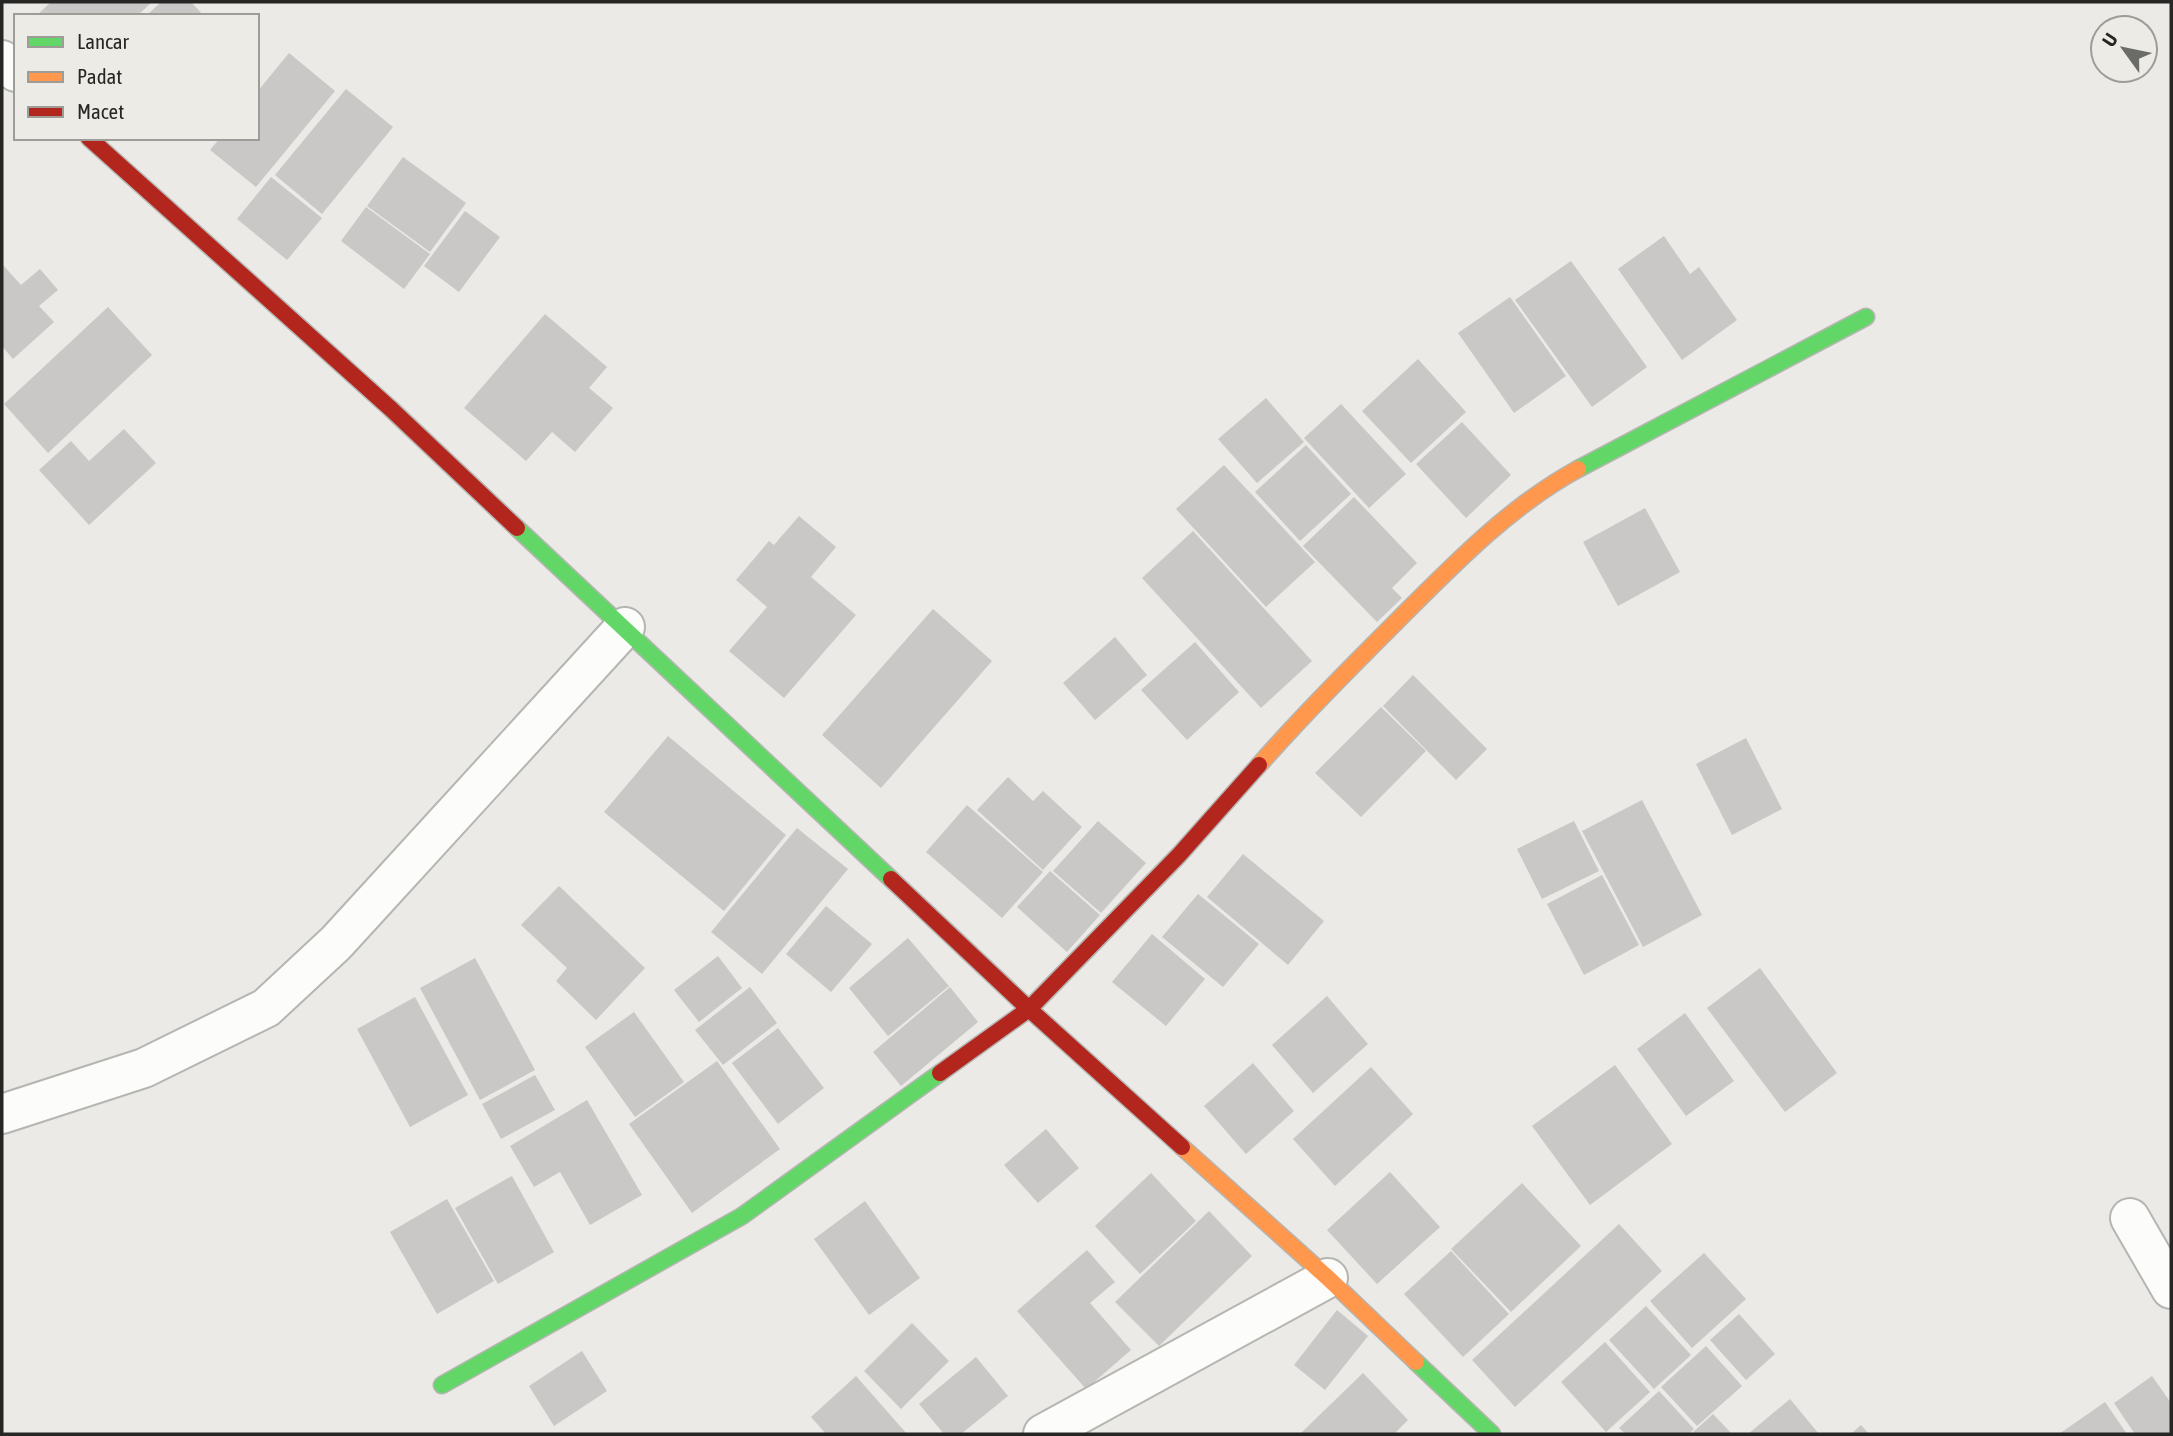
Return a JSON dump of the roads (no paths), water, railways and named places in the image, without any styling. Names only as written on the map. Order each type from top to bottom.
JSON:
[{"type":"street","points":[[91,140],[391,409],[1029,1009],[1328,1278],[1492,1434]]},
{"type":"street","points":[[442,1385],[742,1216],[1029,1009],[1179,855],[1304,714],[1465,553],[1549,485],[1866,317]]},
{"type":"street","points":[[2,1114],[144,1068],[266,1008],[336,943],[625,627]]},
{"type":"street","points":[[2130,1218],[2171,1289]]},
{"type":"street","points":[[1043,1434],[1328,1278]]}]
